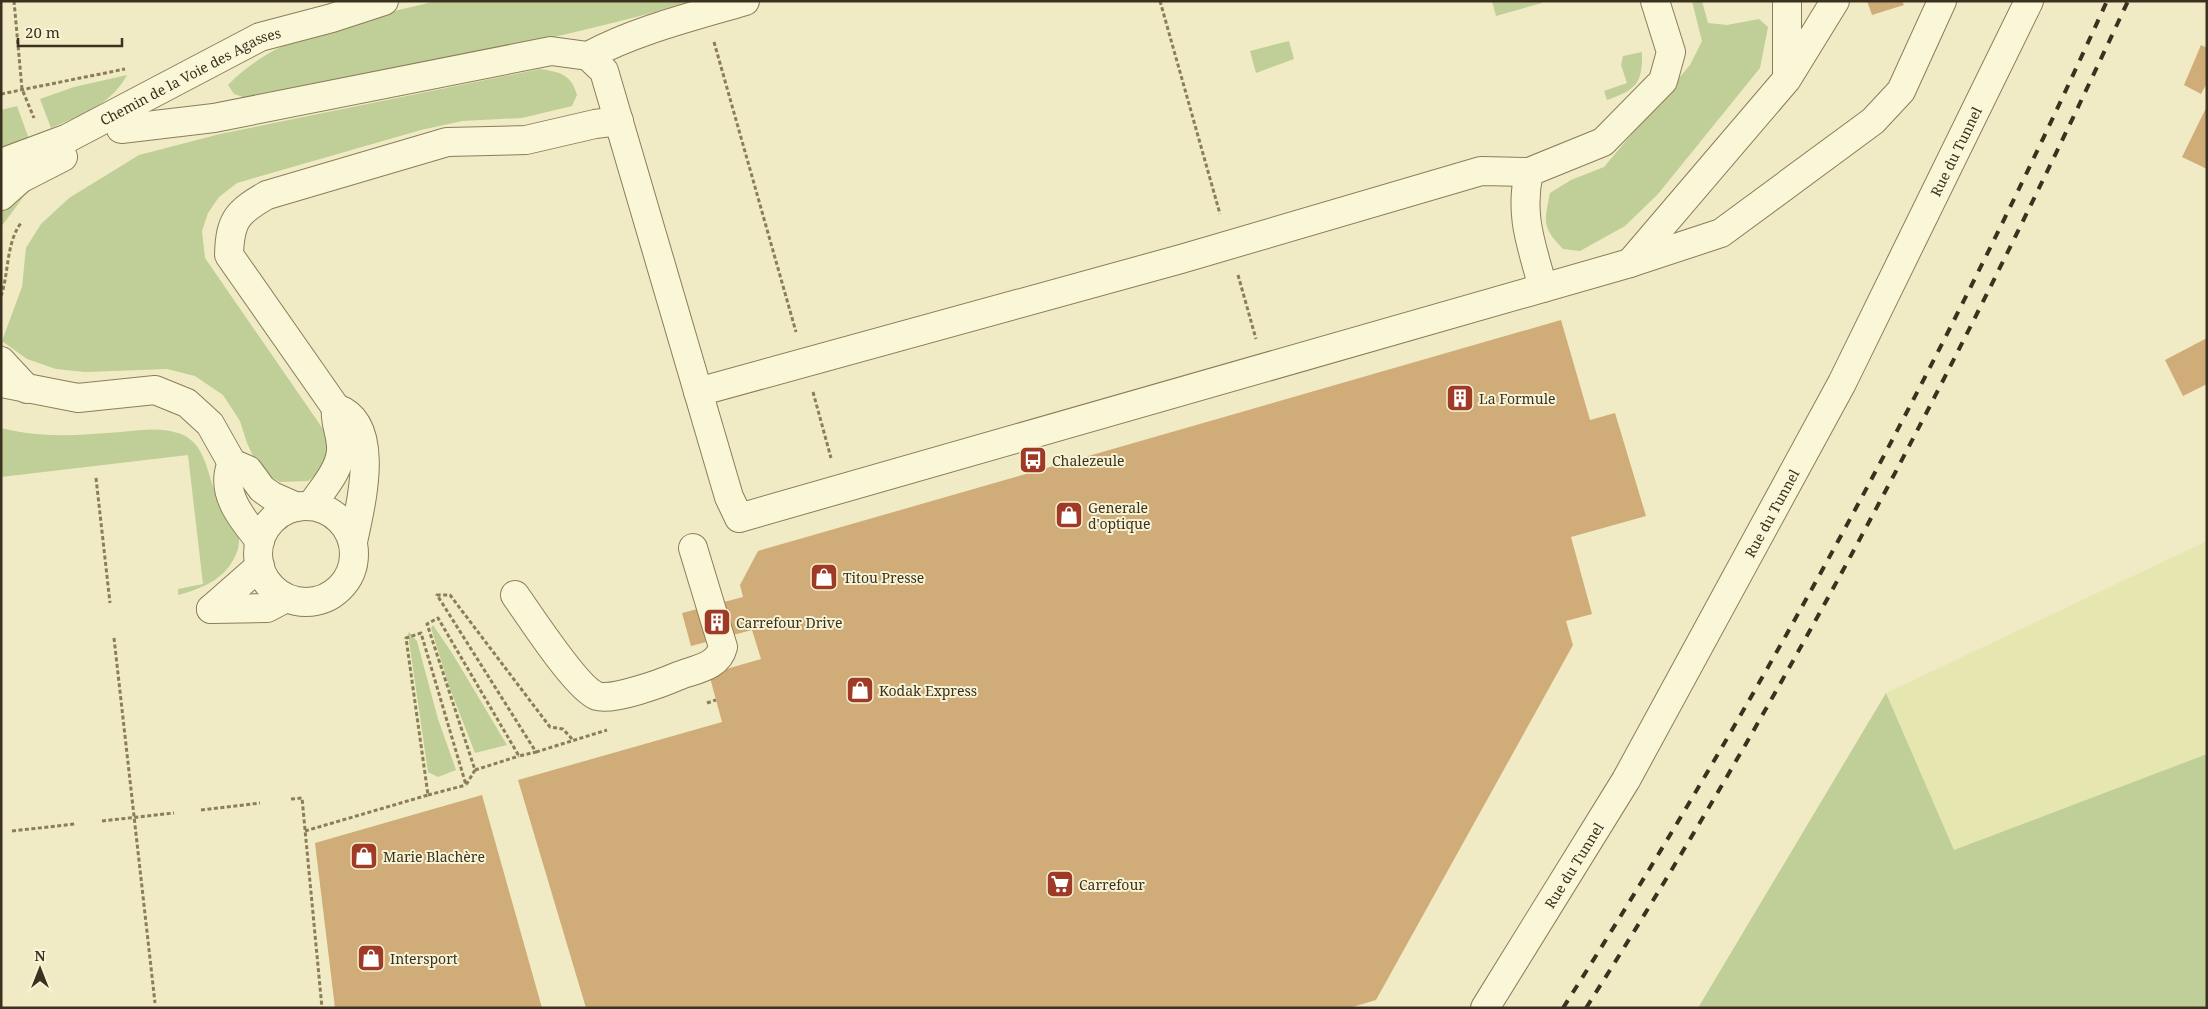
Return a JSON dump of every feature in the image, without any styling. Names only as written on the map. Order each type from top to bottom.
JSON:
[{"type":"street","name":"Chemin de la Voie des Agasses","points":[[1,163],[68,138],[260,37],[332,18],[384,1]]},
{"type":"street","points":[[588,56],[618,40],[745,1]]},
{"type":"street","points":[[698,392],[1181,259],[1481,171],[1529,172],[1603,142],[1663,81],[1670,52],[1655,1]]},
{"type":"street","points":[[1787,1],[1787,79]]},
{"type":"street","points":[[1630,263],[1787,79],[1835,1]]},
{"type":"street","points":[[121,129],[214,118],[551,51],[588,56],[604,71],[729,497],[739,518],[1630,263],[1721,233],[1873,121],[1901,91],[1942,1]]},
{"type":"street","name":"Rue du Tunnel","points":[[1485,1008],[1626,780],[1842,383],[2029,1]]},
{"type":"street","points":[[1,196],[20,179],[157,112],[264,48],[332,18]]},
{"type":"street","points":[[353,542],[363,492],[363,440],[353,418],[346,411],[336,408],[229,255],[230,232],[243,209],[267,196],[447,142],[526,140],[595,124],[618,121]]},
{"type":"street","points":[[1529,172],[1525,190],[1524,213],[1543,288]]},
{"type":"street","points":[[1,361],[27,389]]},
{"type":"street","points":[[1,382],[27,389],[78,398],[155,390],[187,403],[210,424],[232,463],[248,470],[262,489],[272,496],[304,507],[324,510],[336,516],[347,528],[353,542],[355,558],[351,573],[337,590],[317,601],[301,602],[286,598],[274,590],[264,578],[260,554],[228,490],[227,472],[232,463]]},
{"type":"street","points":[[286,598],[267,608],[212,609],[260,554],[272,520],[283,512],[304,507],[338,464],[341,450],[340,435],[335,423],[336,408]]},
{"type":"street","points":[[515,595],[579,682],[597,696],[608,697],[668,680],[712,664],[721,657],[724,647],[693,548]]},
{"type":"path","points":[[14,1],[22,90],[37,125]]},
{"type":"path","points":[[1160,1],[1222,221]]},
{"type":"path","points":[[706,12],[798,342]]},
{"type":"path","points":[[1,94],[124,70]]},
{"type":"path","points":[[1,296],[7,279],[15,231],[26,216]]},
{"type":"path","points":[[1238,273],[1258,347]]},
{"type":"path","points":[[811,386],[840,489]]},
{"type":"path","points":[[96,478],[110,603]]},
{"type":"path","points":[[305,831],[466,785],[475,770],[536,752],[573,740],[563,728],[550,727],[450,595],[437,595],[536,752]]},
{"type":"path","points":[[475,770],[427,624],[438,618],[519,756]]},
{"type":"path","points":[[428,795],[406,638],[421,633],[466,785]]},
{"type":"path","points":[[114,638],[155,1003]]},
{"type":"path","points":[[291,799],[302,798],[322,1008]]},
{"type":"path","points":[[201,810],[260,803]]},
{"type":"path","points":[[102,821],[174,813]]},
{"type":"path","points":[[12,830],[75,824]]},
{"type":"green space","points":[[436,1],[695,1],[528,43],[246,98],[234,94],[228,85],[249,66],[273,51],[298,39],[354,21]]},
{"type":"green space","points":[[1492,1],[1542,1],[1542,3],[1496,16]]},
{"type":"green space","points":[[1692,1],[1702,1],[1708,23],[1727,25],[1759,19],[1768,27],[1760,68],[1658,194],[1625,226],[1580,251],[1563,249],[1551,235],[1546,224],[1550,193],[1571,180],[1604,167],[1690,65],[1702,41]]},
{"type":"green space","points":[[1289,41],[1294,59],[1256,73],[1250,51]]},
{"type":"green space","points":[[1642,52],[1641,71],[1636,84],[1625,93],[1607,100],[1604,91],[1627,83],[1621,65],[1623,56]]},
{"type":"green space","points":[[540,69],[564,75],[572,82],[577,95],[572,106],[522,118],[462,121],[421,130],[237,183],[219,197],[208,213],[202,231],[205,258],[323,429],[330,445],[326,467],[308,481],[280,482],[260,471],[247,443],[240,421],[223,395],[195,376],[167,369],[85,372],[56,369],[27,359],[2,341],[22,287],[26,248],[41,224],[69,198],[139,155],[220,134]]},
{"type":"green space","points":[[127,75],[113,94],[104,102],[51,128],[40,99],[74,87]]},
{"type":"green space","points":[[17,106],[30,142],[1,149],[1,110]]},
{"type":"green space","points":[[46,178],[24,196],[1,227],[1,206]]},
{"type":"green space","points":[[1,428],[53,435],[163,430],[172,431],[189,438],[201,452],[218,500],[238,532],[238,549],[234,559],[229,567],[215,580],[198,589],[178,595],[178,589],[203,584],[188,455],[1,477]]},
{"type":"green space","points":[[2207,541],[2207,754],[1954,850],[1886,693]]},
{"type":"green space","points":[[433,625],[507,745],[475,753],[449,686],[431,628]]},
{"type":"green space","points":[[409,632],[417,641],[438,719],[456,770],[438,777],[428,772]]},
{"type":"green space","points":[[1886,693],[1954,850],[2207,754],[2207,1008],[1698,1008]]},
{"type":"building","points":[[1867,1],[1902,1],[1904,5],[1872,15]]},
{"type":"building","points":[[2201,45],[2207,48],[2207,83],[2201,94],[2184,85]]},
{"type":"building","points":[[2207,106],[2207,169],[2182,157]]},
{"type":"building","points":[[1561,320],[1590,420],[1615,413],[1646,516],[1571,537],[1592,614],[1566,621],[1573,645],[1376,1000],[1349,1008],[586,1008],[518,780],[722,722],[709,674],[761,659],[752,630],[691,646],[682,613],[743,597],[740,585],[758,551]]},
{"type":"building","points":[[2207,338],[2207,384],[2183,396],[2165,360]]},
{"type":"building","points":[[482,795],[542,1008],[335,1008],[315,843]]},
{"type":"railway","points":[[1563,1008],[1639,887],[1712,764],[1784,640],[1853,514],[1984,260],[2047,131],[2107,1]]},
{"type":"railway","points":[[1586,1008],[1662,886],[1735,763],[1874,514],[2004,259],[2128,1]]},
{"type":"place","name":"La Formule","points":[[1460,398]]},
{"type":"place","name":"Chalezeule","points":[[1033,460]]},
{"type":"place","name":"Generale d'optique","points":[[1069,515]]},
{"type":"place","name":"Titou Presse","points":[[824,577]]},
{"type":"place","name":"Carrefour Drive","points":[[717,622]]},
{"type":"place","name":"Kodak Express","points":[[860,690]]},
{"type":"place","name":"Marie Blachère","points":[[364,856]]},
{"type":"place","name":"Carrefour","points":[[1060,884]]},
{"type":"place","name":"Intersport","points":[[371,958]]}]
